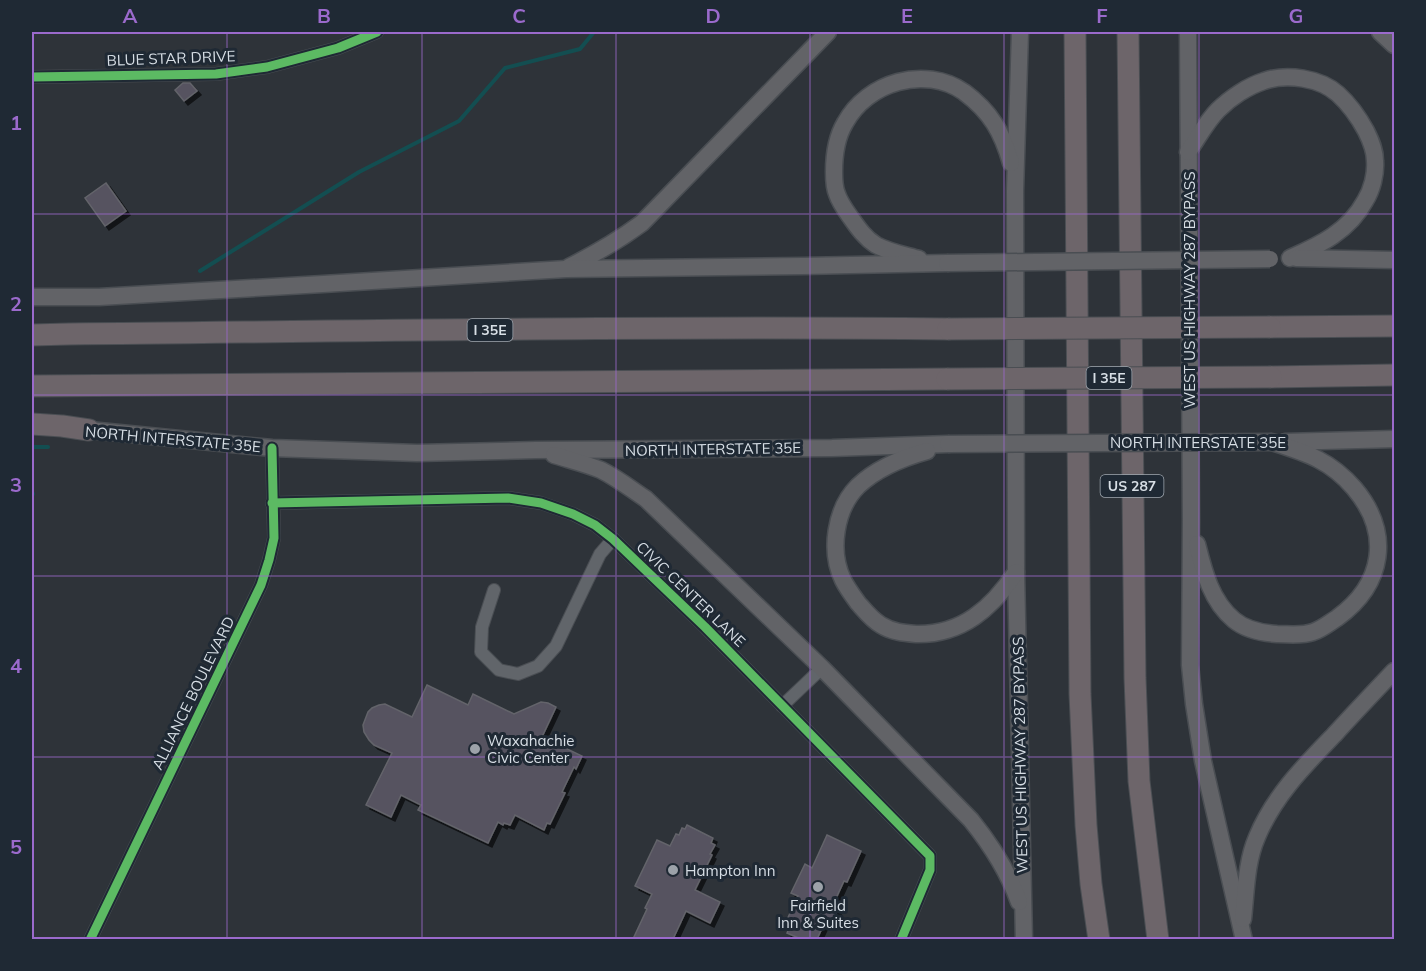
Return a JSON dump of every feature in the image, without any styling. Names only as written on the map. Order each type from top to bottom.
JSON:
[{"type":"highway","name":"US 287","points":[[1075,32],[1080,694],[1086,825],[1099,939]]},
{"type":"highway","name":"US 287","points":[[1128,32],[1137,763],[1158,939]]},
{"type":"highway","name":"I 35E","points":[[32,335],[1395,326]]},
{"type":"highway","name":"I 35E","points":[[32,386],[1395,375]]},
{"type":"highway","points":[[32,424],[89,430]]},
{"type":"main road","points":[[566,269],[607,248],[642,223],[828,32]]},
{"type":"main road","name":"WEST US HIGHWAY 287 BYPASS","points":[[1020,32],[1015,190],[1016,572],[1024,939]]},
{"type":"main road","name":"WEST US HIGHWAY 287 BYPASS","points":[[1188,32],[1190,645],[1194,704],[1203,761],[1243,934]]},
{"type":"main road","points":[[1380,32],[1395,45]]},
{"type":"main road","points":[[1188,152],[1218,110],[1235,96],[1265,80],[1278,77],[1309,80],[1339,94],[1361,122],[1371,142],[1375,161],[1371,189],[1362,207],[1343,228],[1331,238],[1290,258]]},
{"type":"main road","points":[[939,263],[900,254],[876,244],[859,230],[837,196],[834,181],[835,150],[845,122],[857,107],[880,89],[909,79],[934,79],[953,86],[972,99],[991,117],[1003,137],[1011,163],[1011,176],[1015,190]]},
{"type":"main road","points":[[32,297],[111,296],[566,269],[1290,258],[1395,260]]},
{"type":"main road","name":"NORTH INTERSTATE 35E","points":[[32,431],[89,430],[272,448],[417,453],[832,448],[948,444],[1395,440]]},
{"type":"main road","points":[[1191,521],[1204,574],[1211,590],[1228,614],[1241,626],[1269,633],[1301,634],[1324,627],[1346,611],[1368,585],[1376,564],[1379,540],[1368,508],[1354,488],[1339,473],[1318,458],[1272,442]]},
{"type":"main road","points":[[948,444],[897,460],[856,488],[843,508],[837,530],[837,556],[843,580],[870,617],[881,625],[905,633],[926,634],[939,633],[972,619],[999,596],[1016,572]]},
{"type":"main road","points":[[536,450],[603,471],[646,499],[822,668],[971,820],[1002,863],[1023,915]]},
{"type":"main road","points":[[1243,934],[1250,861],[1256,838],[1270,811],[1309,759],[1395,671]]},
{"type":"street","name":"BLUE STAR DRIVE","points":[[32,77],[216,75],[267,66],[338,48],[377,32]]},
{"type":"street","name":"ALLIANCE BOULEVARD","points":[[90,939],[261,585],[274,538],[272,448]]},
{"type":"street","name":"CIVIC CENTER LANE","points":[[272,503],[508,498],[541,503],[573,514],[595,525],[613,539],[705,627],[930,856],[930,870],[901,939]]},
{"type":"street","points":[[494,590],[482,627],[481,652],[499,670],[518,674],[538,666],[556,646],[600,554],[613,539]]},
{"type":"street","points":[[782,706],[822,668]]},
{"type":"building","points":[[183,83],[190,83],[197,91],[184,101],[175,90]]},
{"type":"building","points":[[106,183],[126,211],[105,226],[85,198]]},
{"type":"building","name":"Waxahachie Civic Center","points":[[427,685],[468,705],[473,694],[514,714],[541,702],[556,707],[542,737],[582,756],[562,792],[565,793],[550,824],[547,823],[544,830],[515,815],[510,825],[498,822],[488,843],[418,810],[421,805],[401,795],[391,817],[366,805],[392,753],[374,745],[364,732],[363,725],[368,712],[372,708],[385,704],[412,717]]},
{"type":"building","name":"Hampton Inn","points":[[687,825],[713,838],[711,843],[715,845],[710,854],[712,855],[695,890],[720,902],[710,923],[686,911],[673,939],[633,939],[652,894],[635,886],[657,840],[670,846],[676,834],[679,835],[682,828],[685,829]]},
{"type":"building","name":"Fairfield Inn & Suites","points":[[827,835],[861,851],[847,882],[844,881],[833,905],[838,908],[832,922],[826,920],[817,939],[801,939],[787,933],[789,928],[784,926],[798,896],[791,893],[805,864],[812,868]]},
{"type":"waterway","points":[[200,271],[359,172],[459,121],[505,68],[580,49],[594,32]]},
{"type":"waterway","points":[[32,447],[48,447]]},
{"type":"cycle path","points":[[32,77],[216,74],[267,67],[338,48],[377,32]]},
{"type":"cycle path","points":[[90,940],[261,585],[274,538],[272,448]]},
{"type":"cycle path","points":[[272,503],[508,498],[541,503],[573,514],[595,525],[613,539],[705,627],[930,856],[930,870],[901,940]]},
{"type":"place","name":"Waxahachie Civic Center","points":[[475,749]]},
{"type":"place","name":"Hampton Inn","points":[[673,870]]},
{"type":"place","name":"Fairfield Inn & Suites","points":[[818,887]]}]
